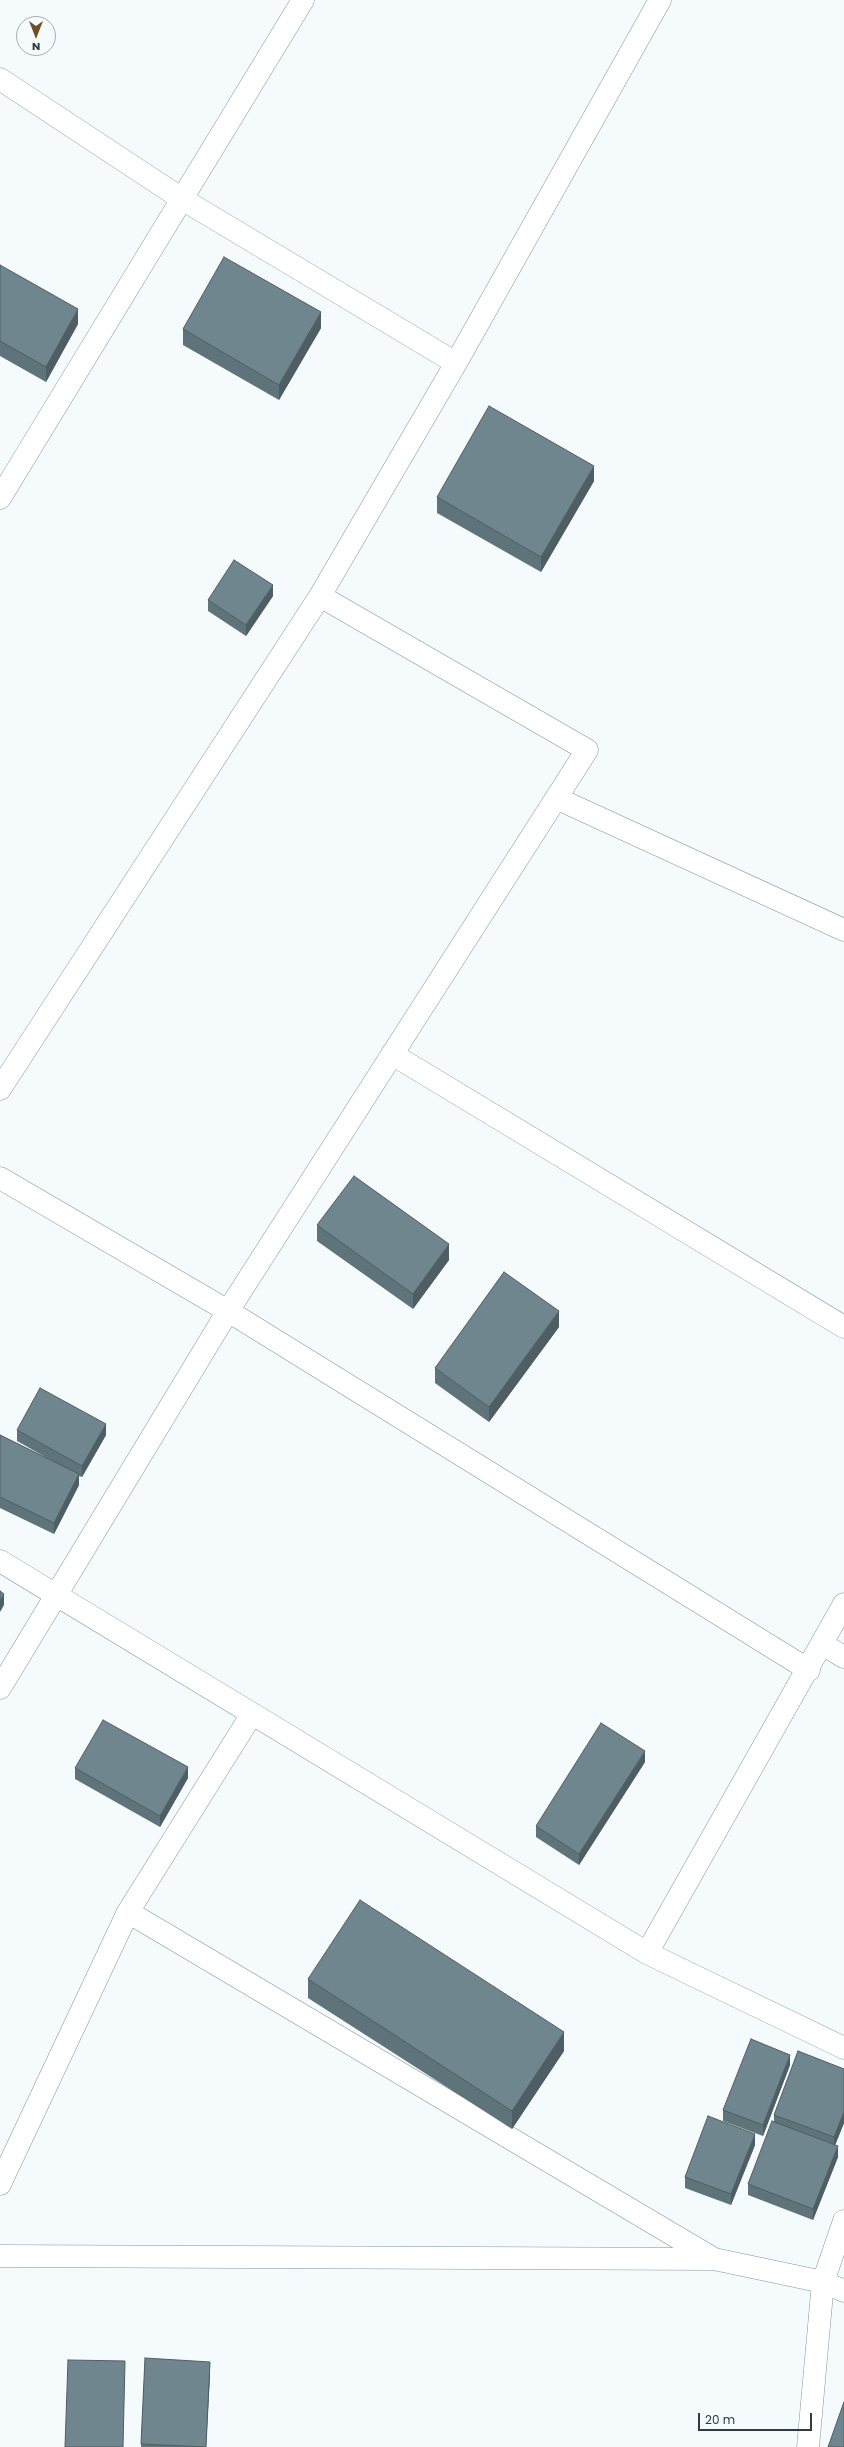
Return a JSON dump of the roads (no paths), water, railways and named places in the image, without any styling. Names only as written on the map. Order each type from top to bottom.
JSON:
[{"type":"street","points":[[0,498],[303,0]]},
{"type":"street","points":[[0,1089],[320,596],[456,363],[660,0]]},
{"type":"street","points":[[0,79],[182,199],[456,363]]},
{"type":"street","points":[[0,1688],[55,1594],[228,1311],[586,750],[320,596]]},
{"type":"street","points":[[556,798],[844,930]]},
{"type":"street","points":[[392,1054],[844,1327]]},
{"type":"street","points":[[0,1178],[228,1311],[809,1670]]},
{"type":"street","points":[[0,1561],[647,1953],[844,2048]]},
{"type":"street","points":[[647,1953],[809,1670],[844,1604]]},
{"type":"street","points":[[822,1644],[844,1657]]},
{"type":"street","points":[[0,2184],[128,1912],[252,1714]]},
{"type":"street","points":[[128,1912],[714,2259]]},
{"type":"street","points":[[808,2447],[823,2282],[844,2221]]},
{"type":"street","points":[[0,2256],[714,2259],[823,2282],[844,2290]]}]
